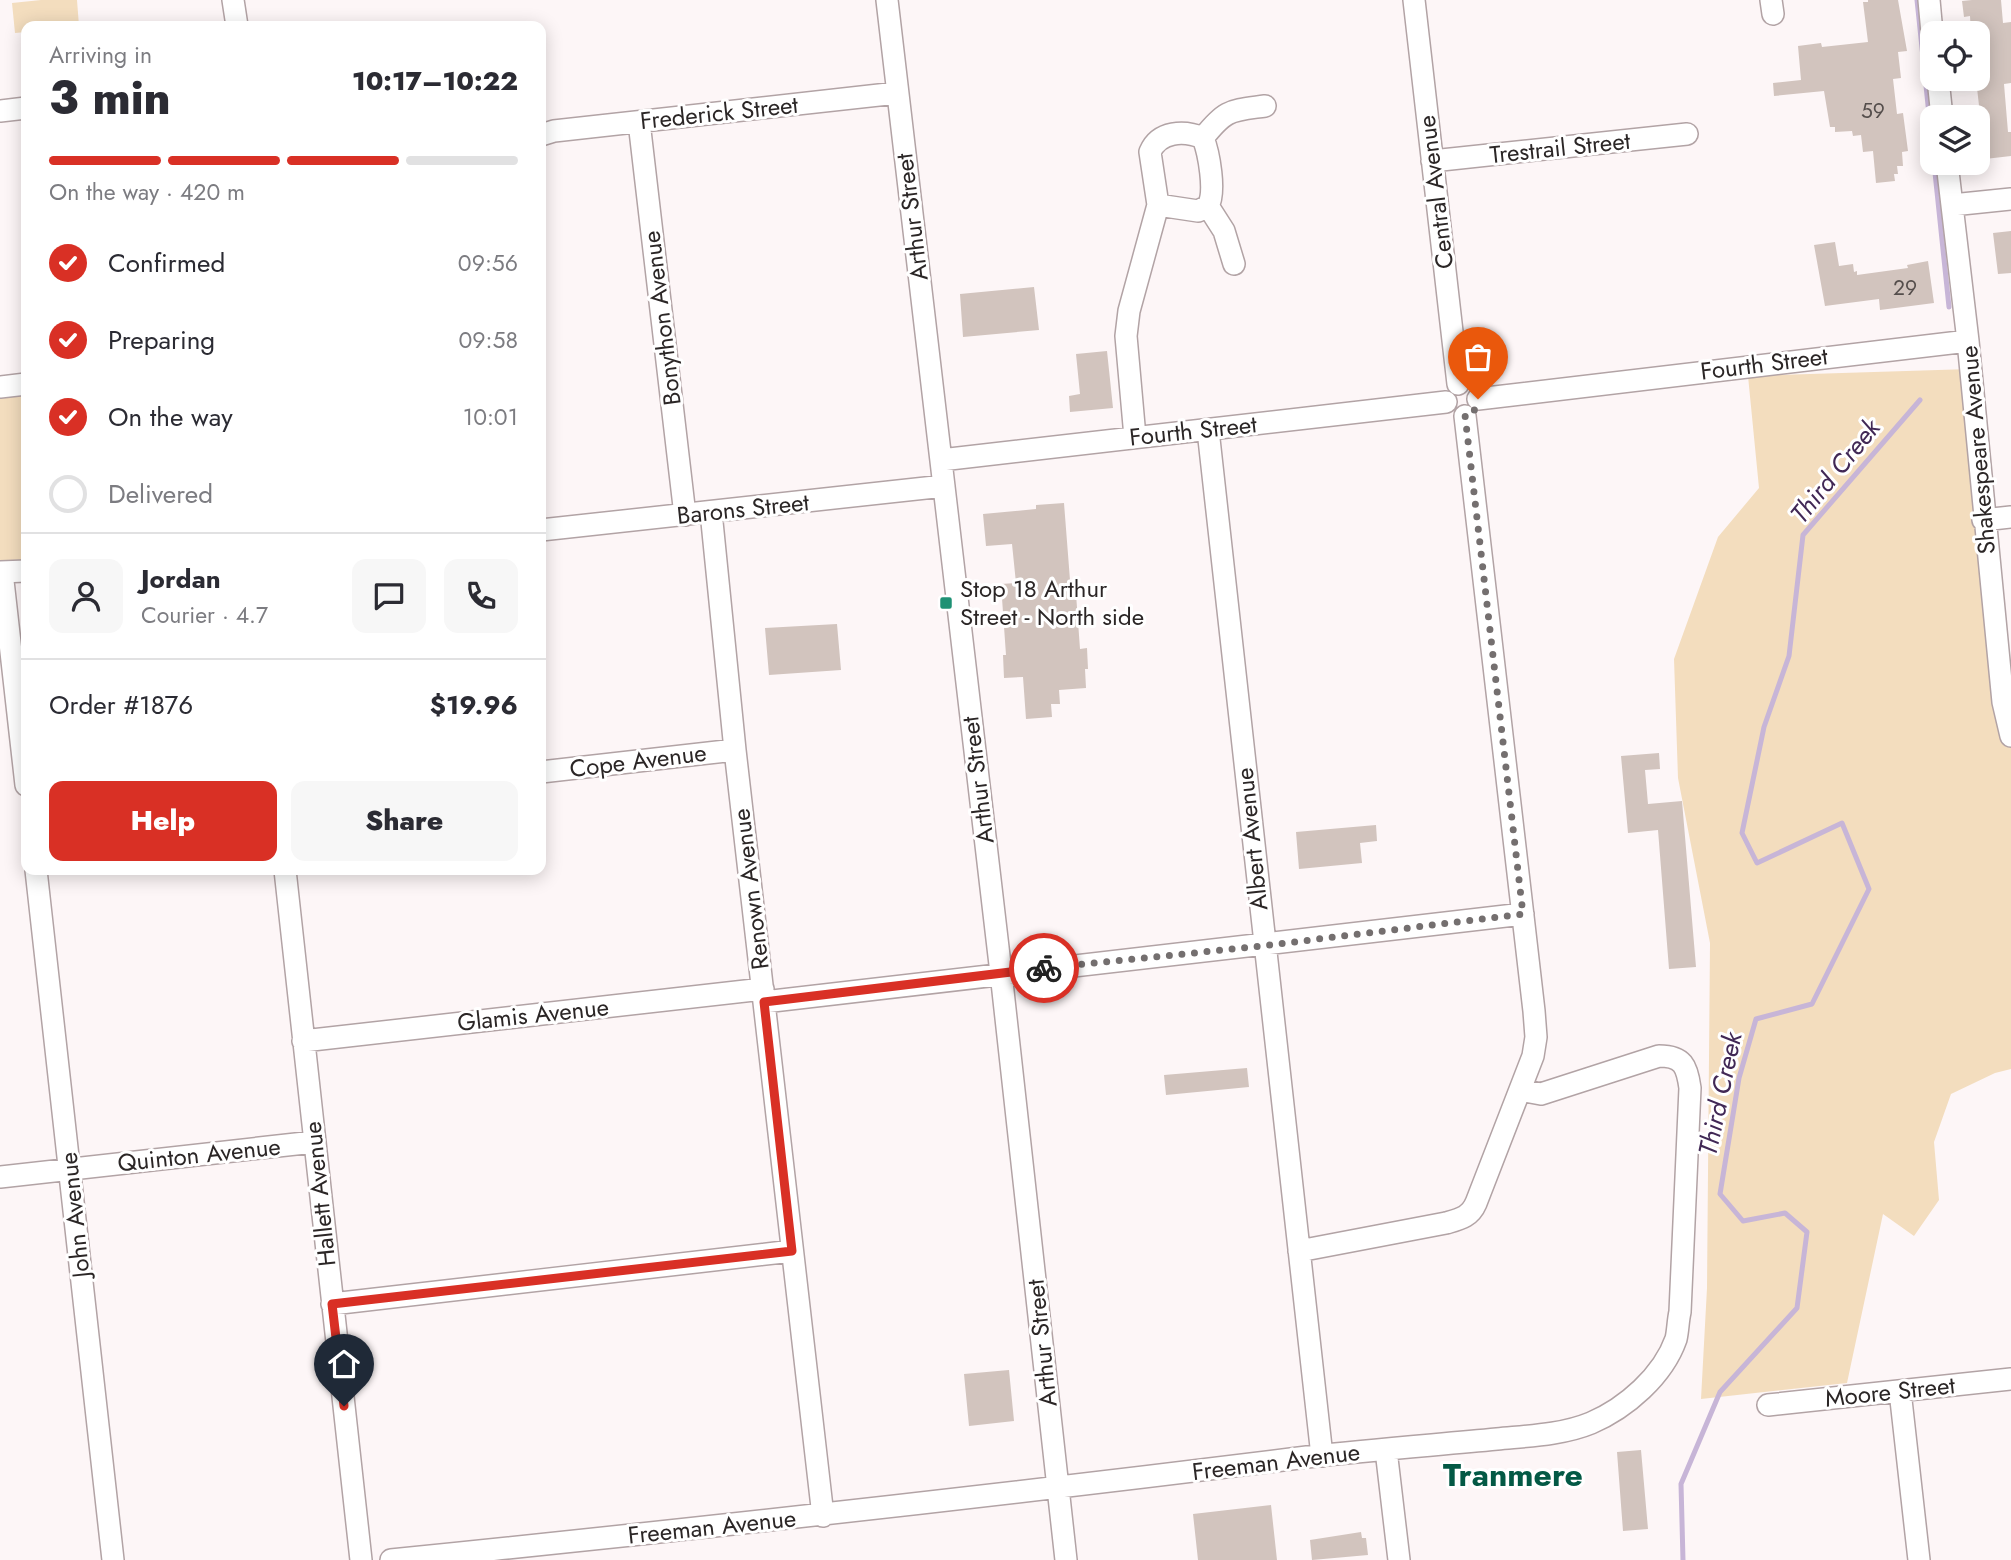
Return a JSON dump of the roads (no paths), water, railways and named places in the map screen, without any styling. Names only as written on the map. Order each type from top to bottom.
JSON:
[{"type":"street","points":[[233,0],[236,21]]},
{"type":"street","name":"Arthur Street","points":[[887,0],[1001,973],[1066,1560]]},
{"type":"street","name":"Central Avenue","points":[[1414,0],[1458,384]]},
{"type":"street","points":[[1929,0],[1932,21]]},
{"type":"street","name":"Frederick Street","points":[[546,133],[897,93]]},
{"type":"street","points":[[1203,138],[1220,117],[1231,111],[1265,106]]},
{"type":"street","points":[[0,111],[21,109]]},
{"type":"street","name":"Bonython Avenue","points":[[639,122],[685,515]]},
{"type":"street","points":[[1135,437],[1126,336],[1129,310],[1158,205],[1150,158],[1153,145],[1159,139],[1178,133],[1203,138]]},
{"type":"street","name":"Trestrail Street","points":[[1432,161],[1687,134]]},
{"type":"street","points":[[1158,205],[1198,211],[1208,206],[1209,154],[1203,138]]},
{"type":"street","name":"Shakespeare Avenue","points":[[1948,175],[1968,341],[1983,520],[2003,702],[2011,736]]},
{"type":"street","points":[[1952,205],[2011,199]]},
{"type":"street","points":[[1208,206],[1224,231],[1234,264]]},
{"type":"street","name":"Fourth Street","points":[[1472,407],[1968,341]]},
{"type":"street","points":[[1299,1251],[1466,1217],[1476,1203],[1533,1056],[1536,1037],[1472,407],[1473,388],[1458,384],[1450,389],[1446,402],[1451,412],[1472,407]]},
{"type":"street","points":[[0,387],[21,385]]},
{"type":"street","name":"Fourth Street","points":[[941,460],[1446,402]]},
{"type":"street","name":"Albert Avenue","points":[[1208,430],[1322,1455]]},
{"type":"street","name":"Barons Street","points":[[546,529],[944,486]]},
{"type":"street","name":"Renown Avenue","points":[[711,512],[735,750],[822,1516]]},
{"type":"street","points":[[1983,520],[2011,517]]},
{"type":"street","points":[[21,571],[1,572],[21,742]]},
{"type":"street","name":"Cope Avenue","points":[[546,771],[735,750]]},
{"type":"street","name":"John Avenue","points":[[37,875],[113,1560]]},
{"type":"street","name":"Hallett Avenue","points":[[286,875],[360,1560]]},
{"type":"street","name":"Glamis Avenue","points":[[303,1041],[1001,973],[1523,914]]},
{"type":"street","name":"Freeman Avenue","points":[[391,1560],[822,1516],[1322,1455],[1560,1432],[1587,1425],[1618,1410],[1636,1394],[1660,1367],[1676,1338],[1681,1298],[1690,1088],[1688,1072],[1674,1056],[1659,1056],[1541,1094],[1520,1090]]},
{"type":"street","name":"Quinton Avenue","points":[[0,1177],[314,1142]]},
{"type":"street","points":[[332,1304],[792,1251]]},
{"type":"street","name":"Moore Street","points":[[1768,1405],[2011,1379]]},
{"type":"street","points":[[1900,1391],[1919,1560]]},
{"type":"street","points":[[1386,1450],[1399,1560]]},
{"type":"waterway","name":"Third Creek","points":[[1917,0],[1928,105]]},
{"type":"waterway","name":"Third Creek","points":[[1935,175],[1949,307]]},
{"type":"waterway","name":"Third Creek","points":[[1683,1560],[1681,1484],[1720,1392],[1797,1308],[1807,1232],[1785,1213],[1743,1221],[1720,1194],[1739,1078],[1756,1019],[1812,1004],[1869,889],[1842,823],[1757,863],[1742,833],[1764,727],[1789,656],[1803,535],[1920,400]]},
{"type":"place","name":"Stop 18 Arthur Street - North side","points":[[946,603]]},
{"type":"district","name":"Tranmere","points":[[1513,1475]]}]
